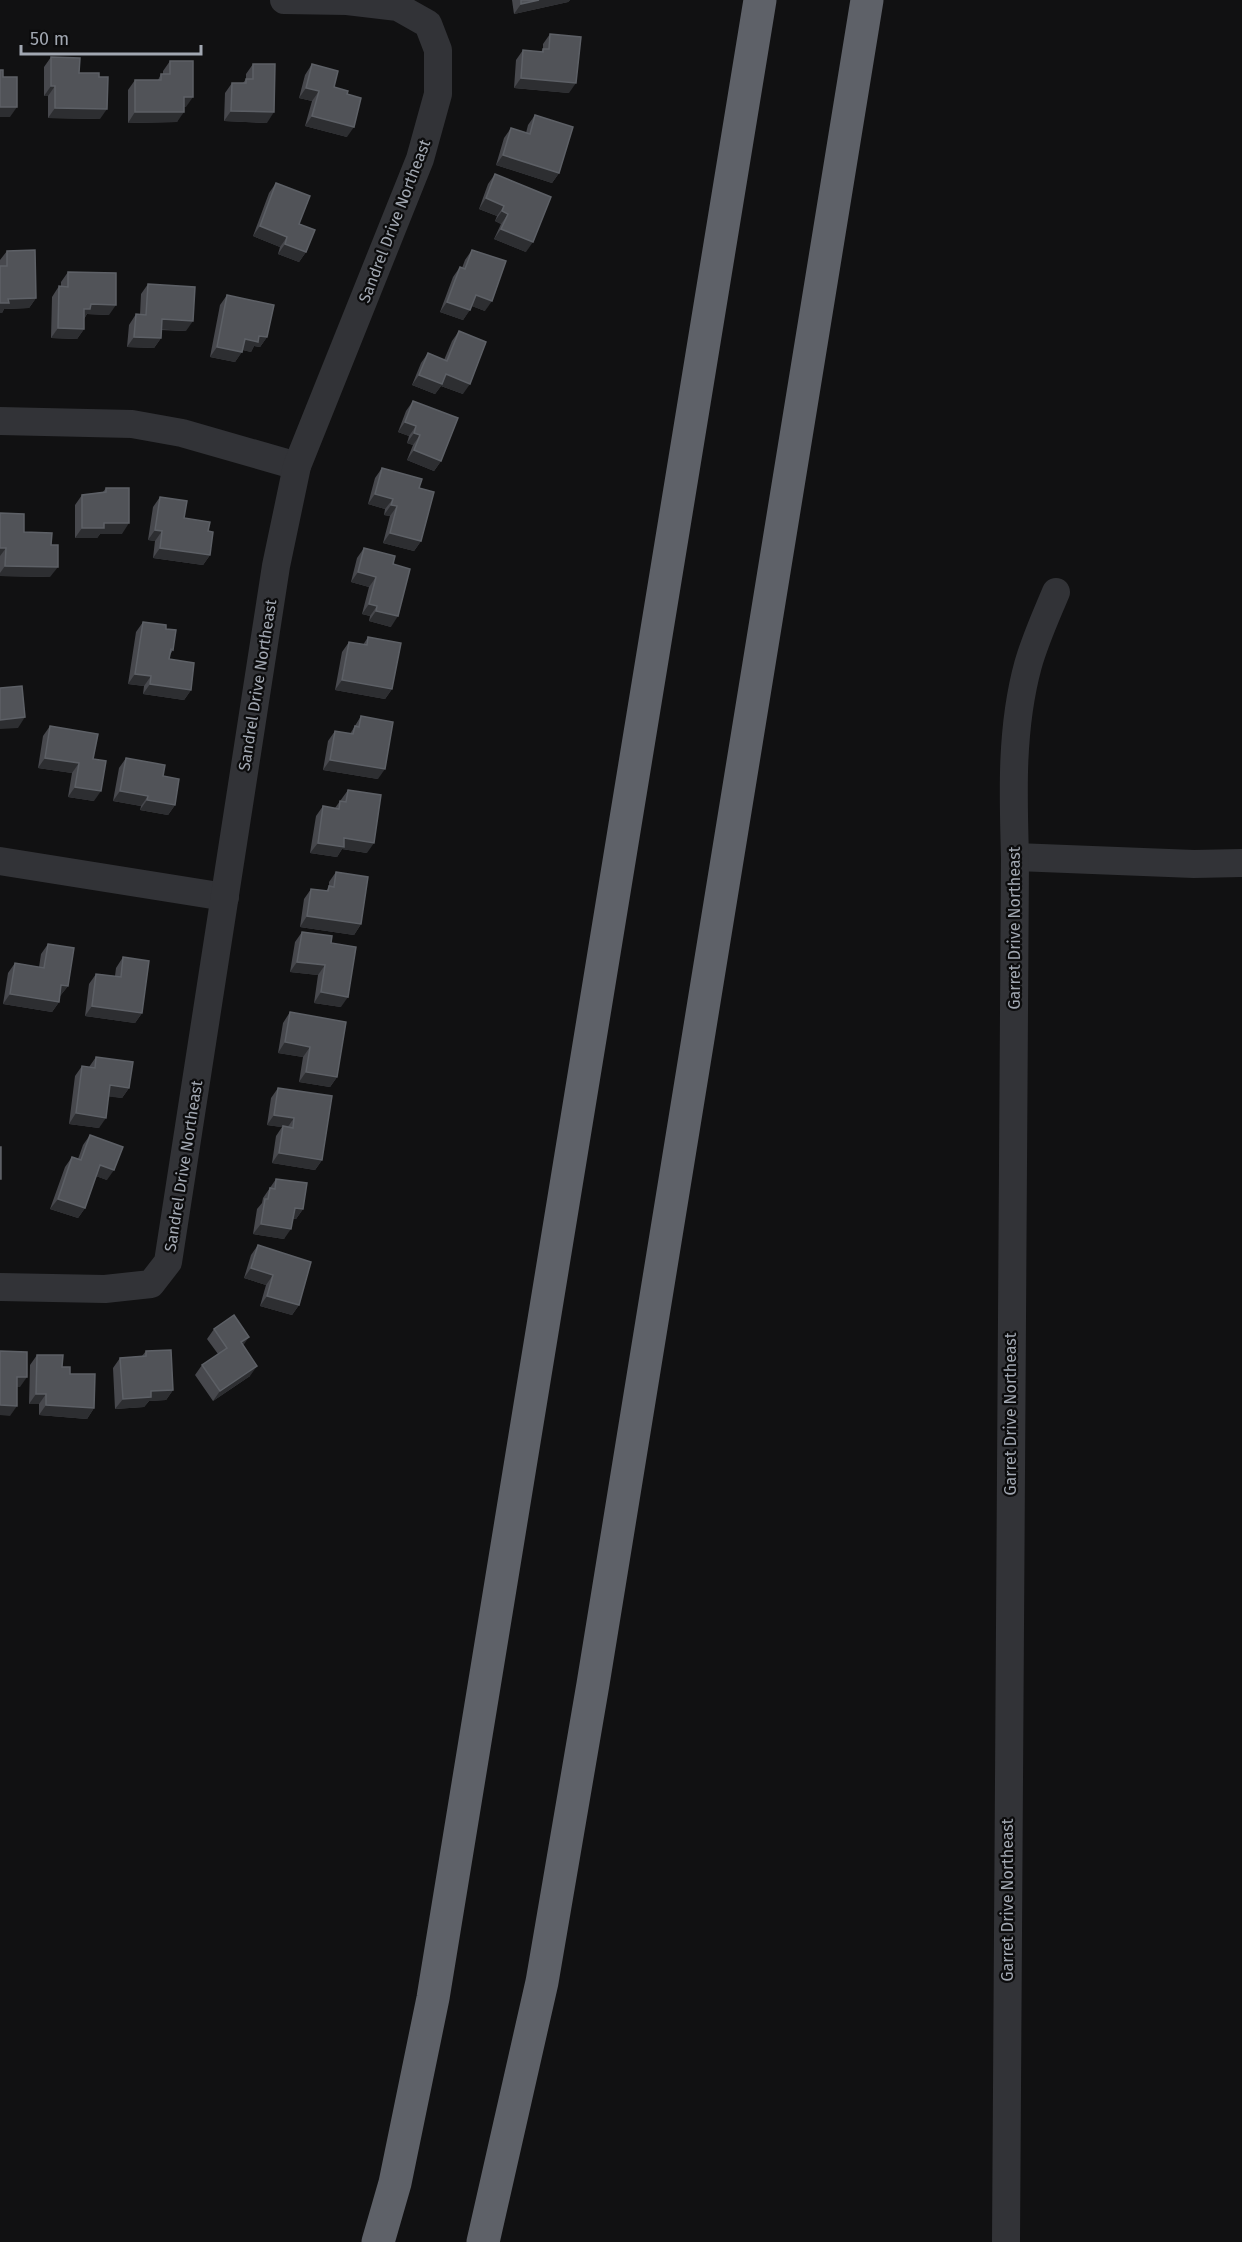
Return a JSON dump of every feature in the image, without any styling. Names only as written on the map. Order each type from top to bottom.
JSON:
[{"type":"highway","points":[[378,2242],[395,2183],[433,1998],[760,0]]},
{"type":"highway","points":[[483,2242],[542,1982],[591,1695],[867,0]]},
{"type":"street","name":"Sandrel Drive Northeast","points":[[0,1287],[105,1289],[151,1284],[168,1262],[276,566],[297,466],[420,159],[438,94],[438,50],[428,24],[398,8],[347,1],[284,0]]},
{"type":"street","points":[[0,421],[132,424],[182,433],[297,466]]},
{"type":"street","name":"Garret Drive Northeast","points":[[1006,2242],[1015,857],[1012,791],[1021,702],[1028,665],[1056,592]]},
{"type":"street","points":[[1015,857],[1194,864],[1242,863]]},
{"type":"street","points":[[0,861],[225,897]]},
{"type":"building","points":[[521,0],[539,0],[521,4]]},
{"type":"building","points":[[550,34],[581,37],[576,83],[521,78],[523,50],[543,52],[543,49],[549,49]]},
{"type":"building","points":[[51,57],[80,58],[79,73],[99,73],[99,77],[108,77],[107,109],[55,108],[55,86],[51,86]]},
{"type":"building","points":[[170,61],[193,61],[193,97],[184,97],[184,112],[135,112],[135,80],[161,80],[161,74],[170,74]]},
{"type":"building","points":[[253,64],[275,64],[274,112],[231,111],[232,83],[246,83],[246,79],[253,79]]},
{"type":"building","points":[[312,64],[338,71],[334,87],[361,98],[354,127],[312,116],[319,91],[306,88]]},
{"type":"building","points":[[0,70],[3,70],[3,77],[17,77],[17,107],[0,107]]},
{"type":"building","points":[[535,115],[573,127],[559,173],[503,155],[511,128],[530,134]]},
{"type":"building","points":[[495,174],[551,197],[533,242],[501,229],[508,214],[502,211],[504,206],[486,198]]},
{"type":"building","points":[[276,183],[310,196],[299,224],[315,230],[306,252],[285,244],[287,237],[260,226]]},
{"type":"building","points":[[35,250],[36,298],[8,299],[9,303],[0,303],[0,266],[7,266],[7,251]]},
{"type":"building","points":[[472,250],[506,261],[492,301],[476,295],[470,310],[447,302],[460,267],[465,269]]},
{"type":"building","points":[[68,272],[116,273],[116,305],[91,304],[90,309],[84,309],[84,329],[58,328],[59,286],[68,287]]},
{"type":"building","points":[[148,284],[195,287],[193,321],[162,319],[161,338],[134,337],[136,314],[146,315]]},
{"type":"building","points":[[227,295],[274,305],[267,337],[259,336],[258,342],[245,339],[242,352],[217,347]]},
{"type":"building","points":[[459,331],[486,342],[470,384],[446,374],[442,384],[419,375],[428,353],[447,361]]},
{"type":"building","points":[[413,401],[458,418],[441,461],[414,450],[420,435],[414,433],[416,426],[405,422]]},
{"type":"building","points":[[382,468],[422,479],[419,488],[434,492],[421,541],[390,533],[397,506],[391,505],[393,499],[375,494]]},
{"type":"building","points":[[106,488],[129,488],[129,523],[104,523],[104,528],[82,528],[82,495],[106,492]]},
{"type":"building","points":[[160,497],[187,501],[184,518],[210,522],[208,531],[213,532],[210,555],[160,548],[162,531],[155,530]]},
{"type":"building","points":[[0,513],[24,514],[24,532],[52,533],[51,545],[58,545],[58,567],[5,566],[6,548],[0,548]]},
{"type":"building","points":[[364,548],[395,556],[393,564],[410,569],[398,616],[376,611],[377,606],[369,604],[376,577],[358,572]]},
{"type":"building","points":[[143,622],[166,625],[166,629],[176,630],[169,659],[194,663],[191,690],[150,684],[151,676],[135,674]]},
{"type":"building","points":[[368,637],[401,643],[392,689],[342,680],[349,642],[367,645]]},
{"type":"building","points":[[22,686],[25,717],[0,720],[0,688]]},
{"type":"building","points":[[361,716],[393,722],[385,769],[330,760],[335,731],[353,734],[355,726],[359,727]]},
{"type":"building","points":[[50,726],[98,734],[93,759],[106,761],[101,791],[75,787],[79,763],[45,758]]},
{"type":"building","points":[[126,758],[165,765],[163,776],[179,779],[175,805],[147,800],[148,796],[120,791]]},
{"type":"building","points":[[348,790],[381,795],[374,843],[344,838],[344,847],[318,843],[323,806],[339,809],[340,801],[346,802]]},
{"type":"building","points":[[336,872],[368,877],[361,924],[307,916],[311,889],[328,891],[329,886],[334,887]]},
{"type":"building","points":[[302,932],[332,936],[331,943],[356,947],[348,997],[321,992],[325,965],[297,962]]},
{"type":"building","points":[[48,944],[74,948],[68,986],[61,985],[59,1002],[10,994],[15,963],[44,968]]},
{"type":"building","points":[[123,957],[149,961],[142,1013],[92,1006],[96,974],[121,977]]},
{"type":"building","points":[[290,1012],[346,1022],[337,1077],[306,1072],[310,1047],[285,1042]]},
{"type":"building","points":[[96,1057],[133,1062],[129,1088],[110,1085],[106,1118],[76,1113],[82,1066],[95,1068]]},
{"type":"building","points":[[278,1088],[332,1096],[322,1160],[279,1153],[283,1126],[293,1128],[294,1118],[274,1115]]},
{"type":"building","points":[[90,1135],[123,1147],[114,1170],[100,1165],[85,1208],[58,1199],[72,1157],[81,1160]]},
{"type":"building","points":[[1,1147],[1,1179],[0,1179]]},
{"type":"building","points":[[276,1179],[307,1183],[303,1209],[295,1208],[291,1229],[261,1224],[265,1199],[268,1199],[270,1188],[275,1189]]},
{"type":"building","points":[[258,1245],[311,1262],[299,1305],[267,1296],[273,1275],[251,1268]]},
{"type":"building","points":[[234,1315],[249,1337],[241,1342],[257,1366],[220,1391],[202,1365],[227,1348],[214,1329]]},
{"type":"building","points":[[171,1350],[173,1390],[151,1391],[151,1397],[123,1399],[120,1358],[146,1356],[146,1351]]},
{"type":"building","points":[[0,1351],[27,1352],[27,1377],[17,1377],[17,1406],[0,1405]]},
{"type":"building","points":[[37,1355],[63,1355],[62,1367],[70,1367],[70,1374],[95,1374],[94,1408],[46,1405],[46,1394],[36,1394]]}]
